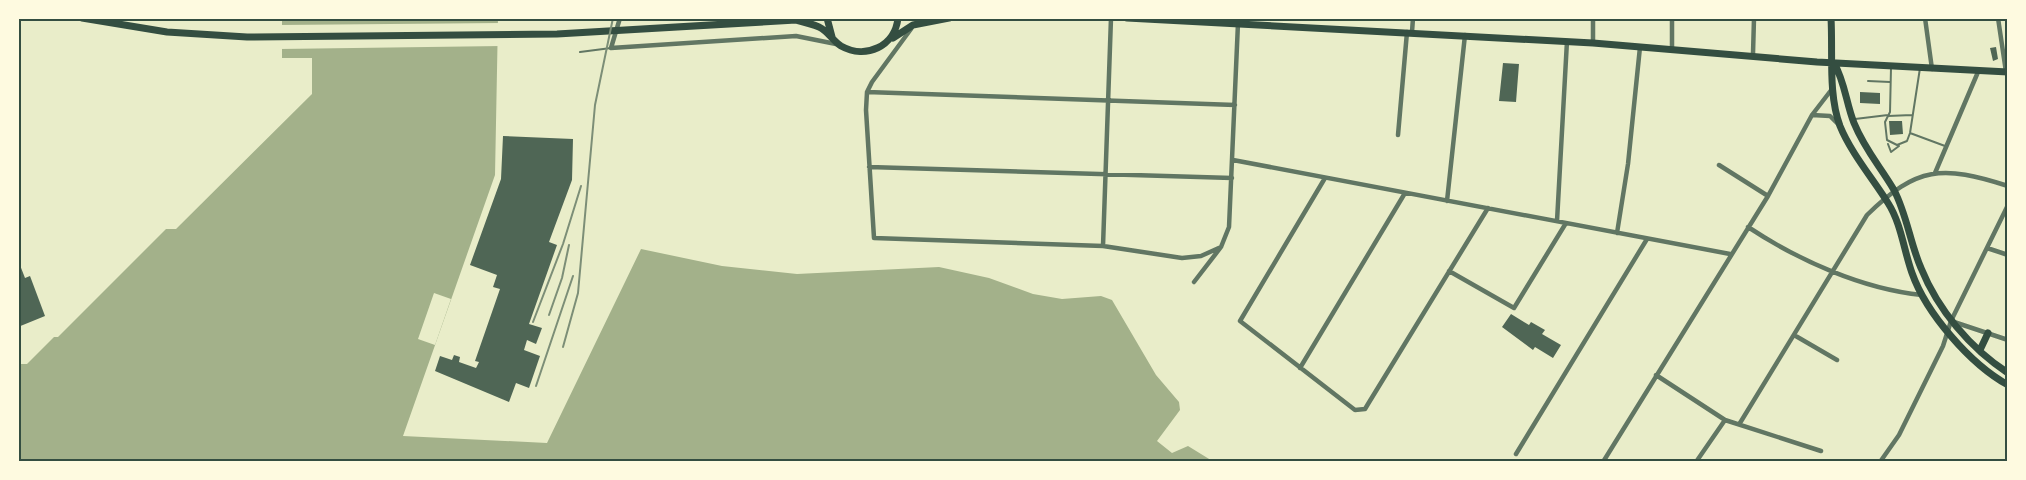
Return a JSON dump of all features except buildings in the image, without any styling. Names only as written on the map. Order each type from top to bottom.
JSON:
[{"type":"main road","points":[[82,18],[167,32],[247,37],[557,34],[798,19],[819,27],[841,46],[851,50],[867,51],[878,49],[913,25],[949,18]]},
{"type":"main road","points":[[827,18],[833,39]]},
{"type":"main road","points":[[891,39],[898,18]]},
{"type":"main road","points":[[1127,18],[1228,20],[1238,23],[1567,41],[1753,54],[1834,63],[2007,72]]},
{"type":"main road","points":[[1831,18],[1834,63],[1830,76],[1840,126],[1893,215],[1922,295],[1947,331],[1968,353],[2008,385]]},
{"type":"main road","points":[[1834,63],[1842,77],[1853,120],[1864,147],[1893,190],[1920,267],[1951,321],[1980,350],[2008,373]]},
{"type":"main road","points":[[1980,350],[1988,333]]},
{"type":"street","points":[[620,18],[611,48],[796,36],[818,38],[841,46]]},
{"type":"street","points":[[1103,246],[1112,18]]},
{"type":"street","points":[[1398,135],[1413,18]]},
{"type":"street","points":[[1593,18],[1593,43]]},
{"type":"street","points":[[1672,18],[1672,49]]},
{"type":"street","points":[[1753,54],[1754,18]]},
{"type":"street","points":[[1925,18],[1932,69]]},
{"type":"street","points":[[1998,18],[2007,72]]},
{"type":"street","points":[[1194,282],[1221,247],[1229,226],[1238,23]]},
{"type":"street","points":[[913,25],[867,92],[874,238],[1103,246],[1182,258],[1201,256],[1221,247]]},
{"type":"street","points":[[1447,201],[1466,35]]},
{"type":"street","points":[[1557,221],[1567,41]]},
{"type":"street","points":[[1617,233],[1628,164],[1640,47]]},
{"type":"street","points":[[1935,173],[1978,72]]},
{"type":"street","points":[[1603,462],[1768,195],[1812,115],[1832,89]]},
{"type":"street","points":[[867,92],[1235,105]]},
{"type":"street","points":[[1812,115],[1830,116],[1840,126]]},
{"type":"street","points":[[1233,160],[1730,254]]},
{"type":"street","points":[[1719,165],[1768,195]]},
{"type":"street","points":[[869,167],[1232,178]]},
{"type":"street","points":[[1740,423],[1867,215],[1893,190],[1913,179],[1935,173],[1982,177],[2008,186]]},
{"type":"street","points":[[1325,178],[1240,321],[1349,407],[1360,411],[1368,404],[1488,208]]},
{"type":"street","points":[[1300,368],[1405,193]]},
{"type":"street","points":[[1880,462],[1899,435],[1943,346],[1951,321],[2008,205]]},
{"type":"street","points":[[1449,271],[1514,308],[1566,223]]},
{"type":"street","points":[[1748,227],[1778,246],[1890,292],[1922,295]]},
{"type":"street","points":[[1516,454],[1647,239]]},
{"type":"street","points":[[1987,248],[2008,255]]},
{"type":"street","points":[[1951,321],[2008,340]]},
{"type":"street","points":[[1794,334],[1837,360]]},
{"type":"street","points":[[1656,375],[1725,420],[1821,451]]},
{"type":"street","points":[[1696,462],[1725,420]]},
{"type":"lane","points":[[580,52],[611,48]]},
{"type":"lane","points":[[1891,66],[1888,115],[1885,122],[1891,152],[1904,143],[1910,133],[1920,68]]},
{"type":"lane","points":[[1868,81],[1890,82]]},
{"type":"lane","points":[[1853,120],[1865,116],[1912,116]]},
{"type":"lane","points":[[1910,133],[1945,146]]},
{"type":"lane","points":[[1887,141],[1893,145],[1904,143]]},
{"type":"shaded area","points":[[274,18],[498,18],[495,175],[403,436],[547,443],[641,249],[722,266],[797,274],[939,267],[989,278],[1033,294],[1062,299],[1101,296],[1112,300],[1156,375],[1179,402],[1180,410],[1157,441],[1172,453],[1188,446],[1214,462],[18,462],[18,364],[27,364],[54,337],[58,337],[166,229],[176,229],[312,94],[312,58],[282,58],[282,21]]},
{"type":"pier","points":[[501,23],[502,46],[279,49],[279,25]]},
{"type":"pier","points":[[434,293],[451,299],[435,345],[418,339]]},
{"type":"railway","points":[[563,347],[578,293],[595,105],[613,18]]},
{"type":"railway","points":[[533,322],[563,244],[581,186]]},
{"type":"railway","points":[[549,315],[562,278],[569,245]]},
{"type":"railway","points":[[536,386],[573,276]]}]
